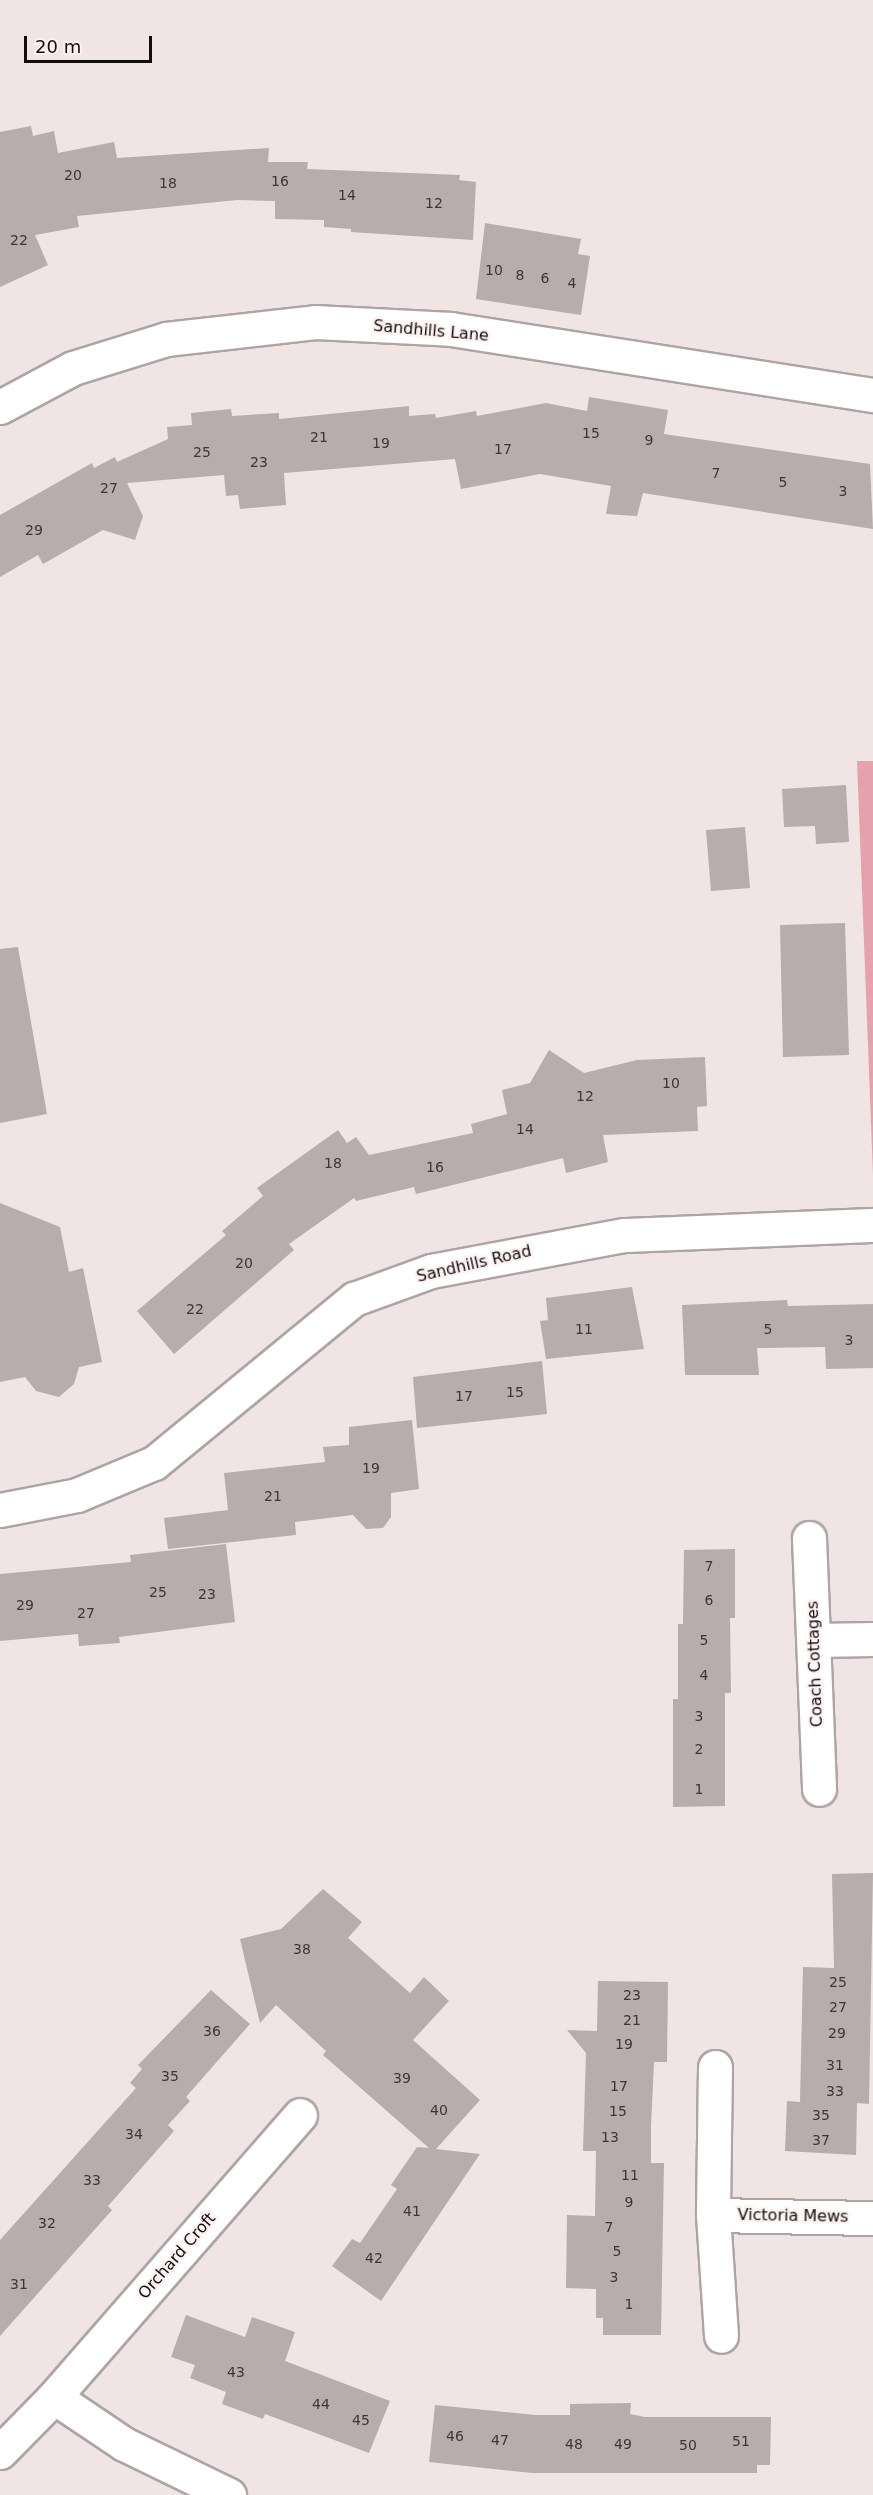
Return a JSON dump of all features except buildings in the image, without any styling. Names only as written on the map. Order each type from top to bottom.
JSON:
[{"type":"street","name":"Sandhills Lane","points":[[0,407],[73,368],[166,339],[315,322],[452,329],[873,395]]},
{"type":"street","name":"Sandhills Road","points":[[0,1510],[77,1496],[154,1463],[354,1299],[431,1271],[624,1235],[873,1225]]},
{"type":"street","name":"Coach Cottages","points":[[809,1538],[815,1640],[819,1789]]},
{"type":"street","points":[[815,1640],[873,1639]]},
{"type":"street","name":"Victoria Mews","points":[[715,2067],[713,2215],[721,2336]]},
{"type":"street","name":"Orchard Croft","points":[[0,2452],[54,2397],[300,2115]]},
{"type":"street","name":"Victoria Mews","points":[[713,2215],[873,2218]]},
{"type":"street","points":[[54,2397],[124,2444],[229,2495]]},
{"type":"shaded area","points":[[857,761],[873,761],[873,1175]]}]
